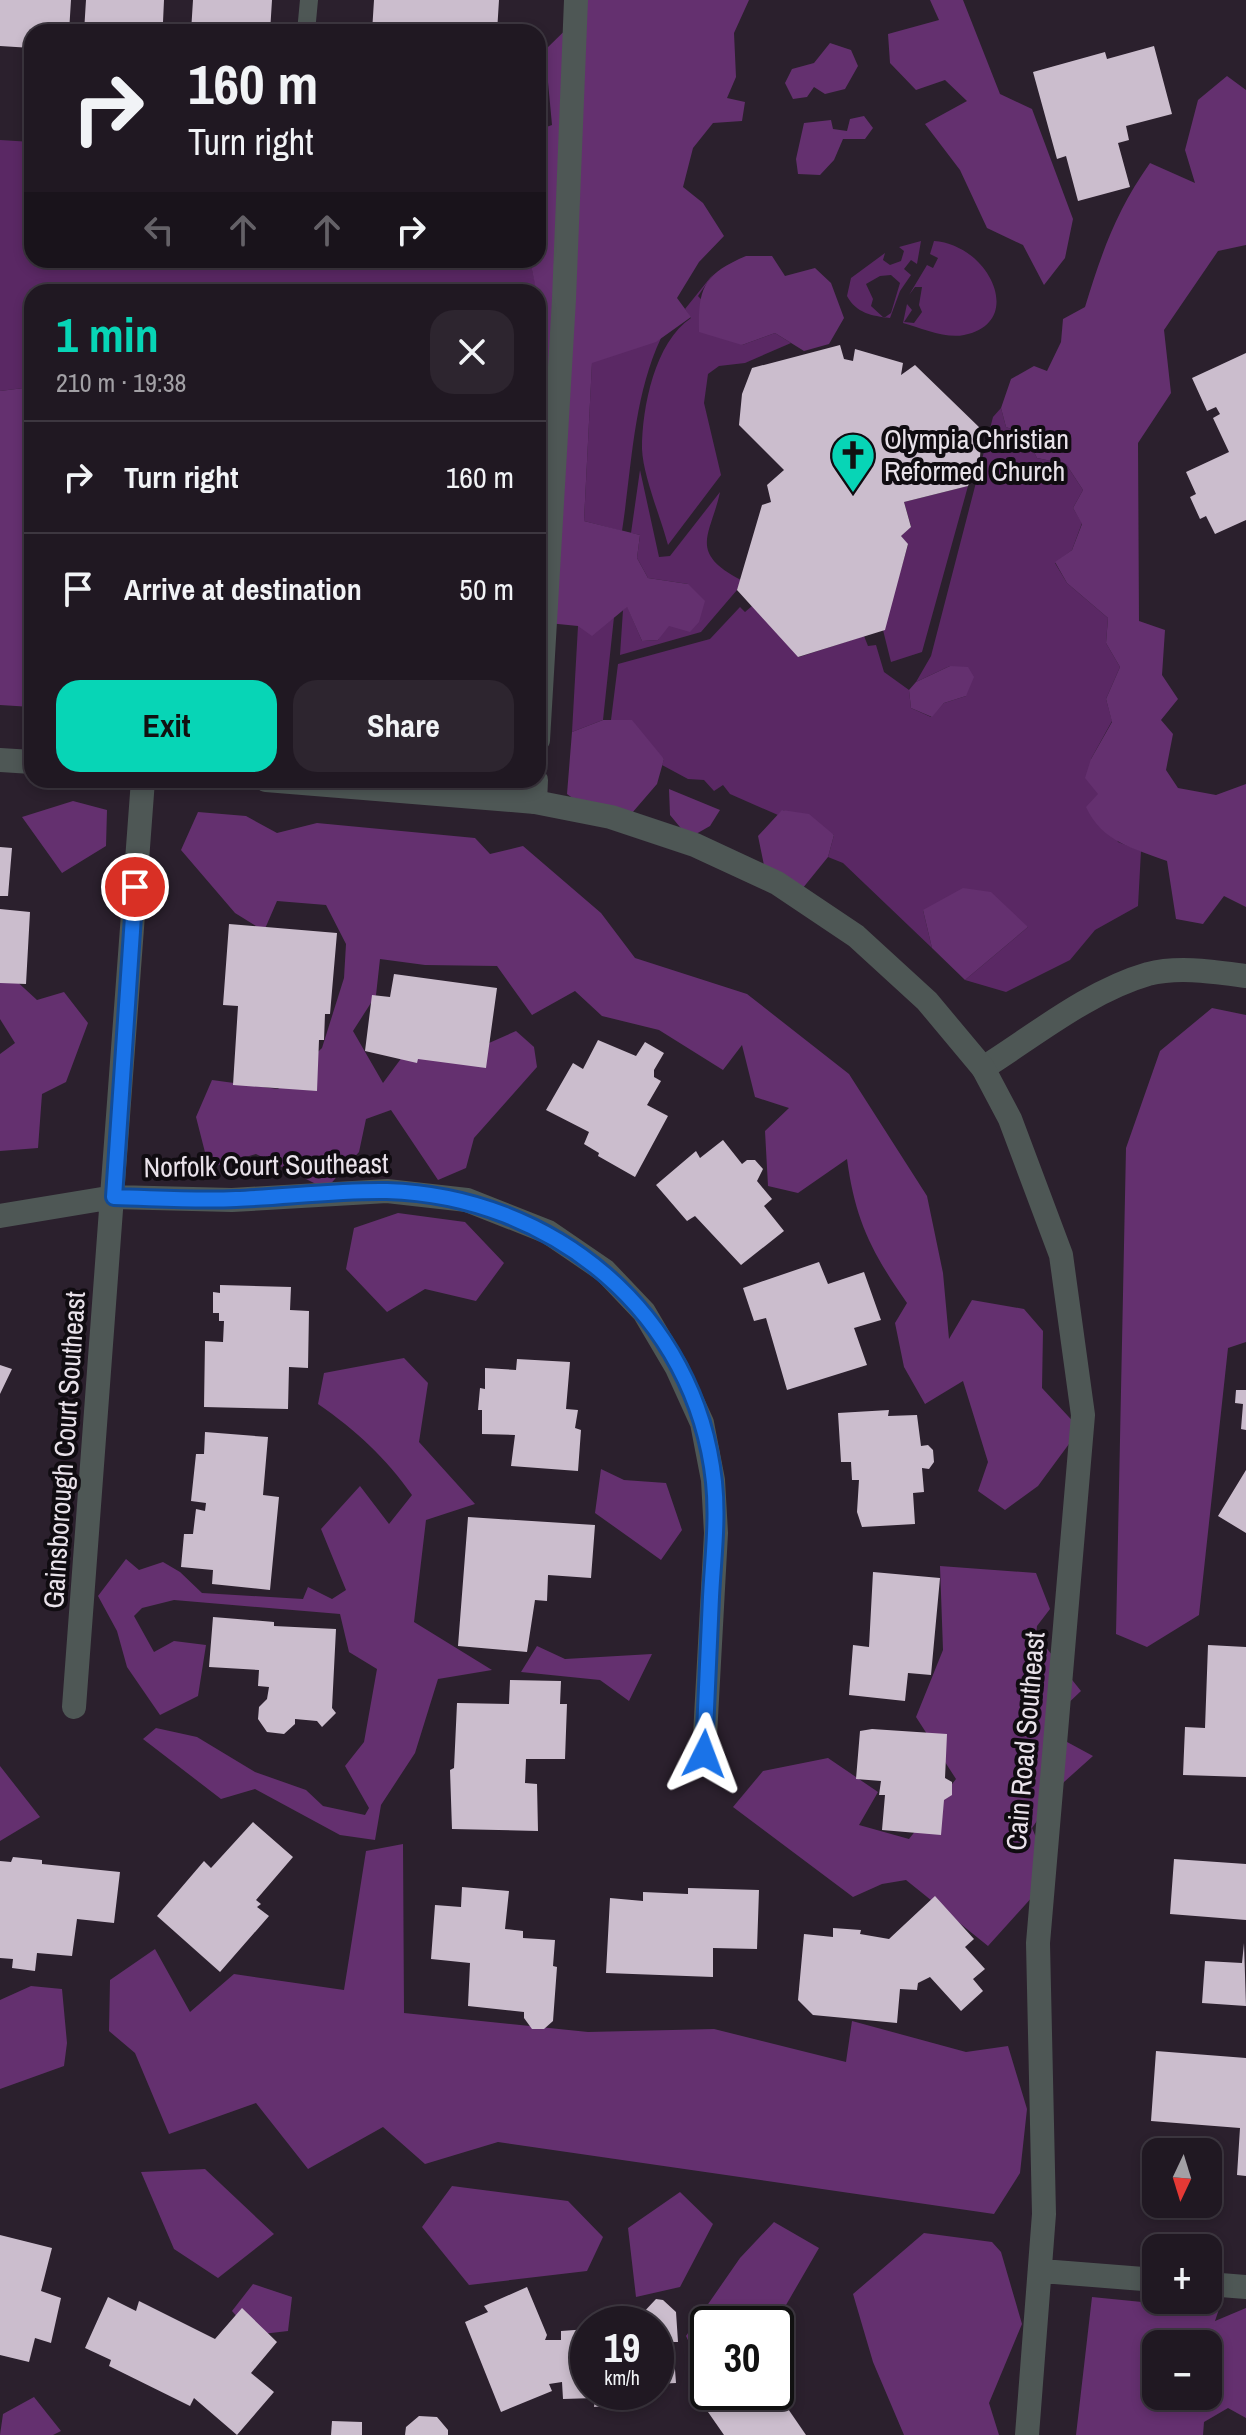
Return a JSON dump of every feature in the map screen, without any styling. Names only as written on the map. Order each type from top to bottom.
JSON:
[{"type":"street","points":[[546,604],[563,315],[576,0]]},
{"type":"street","points":[[0,760],[24,762]]},
{"type":"street","name":"Gainsborough Court Southeast","points":[[74,1707],[142,788]]},
{"type":"street","name":"Cain Road Southeast","points":[[462,788],[535,791],[695,845],[777,883],[856,936],[927,1001],[983,1068],[1010,1119],[1061,1255],[1083,1415],[1038,1943],[1044,2214],[1027,2435]]},
{"type":"street","points":[[983,1068],[1101,994],[1149,974],[1196,970],[1246,976]]},
{"type":"street","name":"Norfolk Court Southeast","points":[[0,1216],[114,1197],[232,1200],[387,1191],[467,1200],[548,1232],[605,1271],[644,1312],[677,1368],[702,1423],[713,1480],[716,1533],[704,1754]]},
{"type":"street","points":[[1042,2271],[1142,2279]]},
{"type":"street","points":[[1222,2285],[1246,2287]]},
{"type":"lane","points":[[307,24],[309,0]]},
{"type":"shaded area","points":[[572,0],[749,0],[734,33],[736,77],[727,98],[745,102],[742,121],[713,123],[693,148],[683,187],[703,203],[724,236],[699,262],[677,298],[691,317],[656,342],[592,363],[584,521],[640,535],[637,558],[648,578],[688,584],[705,601],[699,622],[690,632],[669,626],[658,640],[642,641],[627,607],[592,636],[578,626],[546,623],[546,284],[535,284],[532,268],[546,268],[546,127],[552,125],[546,49],[586,10]]},
{"type":"shaded area","points":[[930,0],[963,0],[1000,94],[1032,109],[1073,219],[1065,258],[1044,285],[1023,245],[987,228],[960,170],[925,124],[967,101],[945,80],[916,90],[890,63],[888,34],[939,20]]},
{"type":"shaded area","points":[[830,43],[851,50],[858,66],[845,89],[825,94],[814,87],[807,97],[793,99],[785,83],[792,69],[814,63]]},
{"type":"shaded area","points":[[1227,76],[1246,90],[1246,245],[1218,251],[1164,330],[1171,393],[1138,443],[1139,621],[1165,630],[1162,675],[1178,699],[1161,720],[1173,734],[1166,770],[1178,788],[1216,795],[1246,784],[1246,907],[1224,896],[1203,924],[1176,919],[1167,861],[1110,836],[1086,807],[1098,794],[1085,778],[1091,759],[1112,722],[1106,699],[1120,667],[1106,643],[1108,618],[1067,583],[1055,562],[1072,550],[1082,524],[1073,508],[1083,490],[1066,464],[1037,458],[1025,434],[1006,427],[1001,408],[1011,379],[1034,366],[1047,371],[1061,342],[1063,319],[1085,307],[1111,232],[1150,163],[1195,183],[1185,150],[1198,100]]},
{"type":"shaded area","points":[[864,116],[873,128],[865,139],[843,139],[834,160],[820,175],[798,174],[796,159],[804,123],[831,120],[833,129],[847,131],[850,119]]},
{"type":"shaded area","points":[[0,140],[24,142],[24,268],[532,268],[535,284],[24,284],[24,388],[0,391]]},
{"type":"shaded area","points":[[921,241],[917,264],[911,260],[904,269],[911,275],[900,291],[890,318],[885,317],[891,313],[900,283],[891,275],[880,276],[866,284],[873,299],[871,306],[883,317],[860,310],[847,296],[851,278],[885,253],[883,260],[890,265],[901,261],[904,251],[899,247]]},
{"type":"shaded area","points":[[934,241],[954,246],[971,256],[984,269],[997,301],[993,316],[983,328],[964,335],[949,336],[903,323],[907,304],[912,310],[904,322],[914,323],[922,312],[919,305],[922,287],[915,287],[909,295],[927,265],[933,268],[938,258],[930,254]]},
{"type":"shaded area","points":[[746,256],[772,256],[785,276],[815,268],[831,283],[844,318],[829,344],[804,351],[775,333],[742,345],[699,332],[700,304],[706,284],[721,269]]},
{"type":"shaded area","points":[[714,273],[698,296],[742,345],[775,333],[791,343],[745,363],[719,366],[708,374],[704,403],[721,475],[668,545],[643,460],[648,395],[668,343],[691,318],[685,309]]},
{"type":"shaded area","points":[[661,338],[644,384],[639,408],[622,531],[584,521],[592,362]]},
{"type":"shaded area","points":[[24,388],[24,706],[0,705],[0,391]]},
{"type":"shaded area","points":[[1001,408],[1006,427],[1025,434],[1037,458],[1066,464],[1083,490],[1073,508],[1082,523],[1072,550],[1055,563],[1067,583],[1108,618],[1106,643],[1120,667],[1106,699],[1112,721],[1091,759],[1099,794],[1118,842],[1141,851],[1138,906],[1095,930],[1070,960],[1006,992],[965,980],[1028,927],[923,910],[932,948],[843,863],[828,857],[834,835],[783,810],[778,815],[730,794],[723,785],[714,791],[704,780],[688,779],[662,765],[664,759],[611,720],[618,664],[710,639],[740,607],[745,612],[752,606],[799,657],[864,636],[868,646],[876,645],[884,672],[909,690],[911,708],[931,717],[944,703],[966,696],[950,666],[916,682],[931,656],[993,417]]},
{"type":"shaded area","points":[[640,470],[659,557],[670,556],[720,492],[708,531],[708,551],[724,570],[741,580],[737,590],[701,632],[620,655],[623,610],[627,606],[642,641],[658,640],[688,584],[648,578],[637,558],[640,535],[631,533]]},
{"type":"shaded area","points":[[968,486],[922,652],[891,662],[883,630],[908,545],[901,536],[911,526],[904,502]]},
{"type":"shaded area","points":[[614,617],[603,720],[572,732],[578,626],[604,624]]},
{"type":"shaded area","points":[[950,666],[968,667],[974,677],[966,696],[944,703],[932,717],[911,708],[909,690],[916,682]]},
{"type":"shaded area","points":[[603,720],[632,720],[664,759],[657,784],[632,813],[592,812],[567,794],[572,732]]},
{"type":"shaded area","points":[[669,789],[720,810],[710,826],[689,838],[670,815]]},
{"type":"shaded area","points":[[73,801],[107,810],[106,846],[62,873],[22,817]]},
{"type":"shaded area","points":[[782,810],[809,814],[834,835],[828,857],[798,894],[766,875],[758,836]]},
{"type":"shaded area","points":[[198,812],[246,816],[277,833],[317,823],[475,838],[490,854],[523,846],[601,913],[635,958],[747,994],[849,1074],[927,1196],[943,1273],[949,1339],[972,1300],[1024,1309],[1043,1331],[1042,1388],[1080,1429],[1038,1486],[1005,1510],[978,1491],[988,1462],[963,1381],[925,1404],[904,1367],[895,1323],[907,1303],[867,1235],[850,1181],[847,1159],[798,1193],[768,1186],[765,1131],[789,1108],[755,1097],[742,1045],[723,1070],[659,1030],[602,1016],[575,991],[532,1015],[497,966],[425,965],[380,959],[376,995],[353,1031],[383,1083],[414,1041],[489,1043],[516,1031],[534,1047],[537,1067],[474,1138],[466,1168],[438,1180],[391,1110],[366,1119],[359,1152],[326,1189],[256,1154],[209,1168],[196,1117],[212,1080],[278,1089],[322,1048],[344,978],[346,944],[326,905],[277,901],[264,931],[235,913],[181,850]]},
{"type":"shaded area","points":[[963,888],[991,892],[1028,927],[965,980],[932,948],[923,910]]},
{"type":"shaded area","points":[[12,977],[37,1000],[64,992],[88,1023],[66,1082],[42,1094],[38,1148],[0,1151],[0,1054],[15,1043],[0,1019],[0,983]]},
{"type":"shaded area","points":[[1212,1008],[1246,1015],[1246,1342],[1228,1348],[1199,1615],[1147,1647],[1116,1634],[1126,1148],[1160,1051]]},
{"type":"shaded area","points":[[398,1213],[465,1222],[504,1263],[476,1301],[425,1289],[387,1312],[346,1269],[354,1228]]},
{"type":"shaded area","points":[[404,1358],[428,1383],[419,1442],[475,1504],[426,1520],[414,1622],[492,1670],[438,1679],[415,1753],[381,1805],[375,1840],[340,1835],[255,1789],[221,1799],[143,1739],[156,1728],[197,1737],[255,1772],[306,1790],[323,1806],[365,1815],[369,1808],[345,1766],[364,1742],[377,1669],[349,1652],[340,1614],[174,1600],[142,1608],[134,1616],[154,1652],[174,1641],[206,1645],[198,1696],[160,1715],[127,1667],[117,1631],[98,1596],[126,1559],[139,1570],[163,1562],[180,1572],[202,1593],[303,1599],[308,1587],[332,1599],[346,1590],[321,1529],[360,1486],[389,1524],[412,1495],[370,1445],[318,1404],[324,1373]]},
{"type":"shaded area","points":[[601,1469],[624,1480],[666,1483],[682,1530],[661,1560],[595,1513]]},
{"type":"shaded area","points":[[940,1566],[1036,1573],[1050,1609],[1037,1626],[1036,1635],[1081,1691],[1060,1711],[1056,1736],[1093,1756],[1064,1782],[1032,1828],[1052,1875],[988,1946],[906,1880],[882,1884],[853,1897],[733,1807],[763,1771],[828,1758],[878,1792],[859,1825],[909,1839],[956,1779],[916,1717],[943,1650]]},
{"type":"shaded area","points":[[537,1646],[565,1659],[652,1654],[629,1701],[600,1680],[521,1672]]},
{"type":"shaded area","points":[[0,1766],[40,1817],[0,1841]]},
{"type":"shaded area","points":[[403,1844],[404,2013],[588,2032],[714,2029],[846,2062],[852,2021],[966,2052],[1008,2046],[1027,2109],[1020,2173],[994,2214],[498,2142],[425,2164],[383,2127],[308,2169],[256,2103],[169,2134],[135,2053],[109,2031],[110,1980],[155,1949],[190,2012],[234,1974],[344,1990],[366,1851]]},
{"type":"shaded area","points":[[31,1986],[62,1989],[67,2043],[64,2066],[0,2089],[0,2000]]},
{"type":"shaded area","points":[[205,2169],[274,2234],[218,2278],[174,2249],[141,2172]]},
{"type":"shaded area","points":[[452,2186],[568,2201],[603,2237],[587,2271],[469,2285],[422,2227]]},
{"type":"shaded area","points":[[680,2192],[713,2224],[680,2287],[636,2297],[628,2228]]},
{"type":"shaded area","points":[[774,2222],[819,2248],[785,2306],[707,2306],[740,2258]]},
{"type":"shaded area","points":[[924,2233],[992,2242],[1001,2252],[1022,2324],[989,2403],[999,2435],[904,2435],[873,2362],[853,2294]]},
{"type":"shaded area","points":[[253,2284],[292,2297],[288,2331],[253,2335],[232,2311]]},
{"type":"shaded area","points":[[1092,2297],[1142,2302],[1142,2314],[1217,2314],[1215,2321],[1246,2308],[1246,2418],[1228,2408],[1204,2422],[1203,2435],[1076,2435]]},
{"type":"shaded area","points":[[34,2397],[61,2431],[53,2435],[0,2435],[3,2414]]},
{"type":"building","points":[[0,0],[71,0],[70,24],[24,24],[24,48],[0,46]]},
{"type":"building","points":[[86,0],[164,0],[163,22],[173,22],[173,24],[84,24]]},
{"type":"building","points":[[193,0],[272,0],[270,24],[192,24]]},
{"type":"building","points":[[374,0],[499,0],[498,24],[372,24]]},
{"type":"building","points":[[1154,46],[1172,114],[1126,126],[1129,140],[1118,143],[1130,187],[1078,201],[1066,156],[1057,159],[1033,72],[1105,52],[1107,59]]},
{"type":"building","name":"Olympia Christian Reformed Church","points":[[840,345],[844,359],[853,361],[855,349],[903,363],[901,375],[915,365],[982,430],[980,457],[968,486],[904,502],[911,527],[901,536],[908,544],[885,630],[798,657],[737,590],[762,505],[771,502],[767,485],[784,470],[739,425],[742,394],[752,368]]},
{"type":"building","points":[[1246,353],[1246,520],[1215,534],[1206,516],[1200,519],[1190,497],[1196,494],[1186,472],[1229,452],[1213,418],[1220,414],[1216,407],[1207,411],[1192,378]]},
{"type":"building","points":[[0,847],[12,848],[8,896],[0,896]]},
{"type":"building","points":[[0,909],[30,912],[26,984],[0,983]]},
{"type":"building","points":[[229,924],[337,933],[330,1014],[325,1014],[324,1040],[319,1040],[317,1091],[233,1085],[238,1006],[223,1005]]},
{"type":"building","points":[[394,974],[497,988],[486,1068],[418,1059],[417,1063],[365,1051],[372,995],[390,997]]},
{"type":"building","points":[[598,1040],[636,1056],[645,1042],[664,1053],[654,1070],[654,1077],[661,1081],[647,1105],[668,1116],[635,1177],[598,1156],[599,1153],[584,1144],[589,1132],[546,1110],[573,1063],[583,1069]]},
{"type":"building","points":[[723,1140],[742,1164],[755,1160],[763,1169],[757,1181],[772,1199],[764,1206],[784,1231],[741,1265],[695,1216],[687,1221],[656,1185],[696,1151],[700,1158]]},
{"type":"building","points":[[819,1262],[828,1284],[864,1272],[881,1320],[854,1328],[867,1365],[787,1390],[766,1318],[754,1321],[743,1288]]},
{"type":"building","points":[[220,1285],[291,1287],[290,1310],[309,1311],[308,1368],[289,1367],[288,1409],[204,1407],[205,1341],[223,1342],[224,1321],[219,1321],[219,1313],[213,1313],[213,1292],[220,1293]]},
{"type":"building","points":[[517,1359],[570,1362],[566,1409],[578,1410],[575,1428],[581,1430],[578,1471],[511,1466],[515,1435],[482,1434],[482,1410],[478,1410],[480,1388],[485,1389],[485,1368],[516,1370]]},
{"type":"building","points":[[0,1365],[12,1369],[0,1394]]},
{"type":"building","points":[[1236,1390],[1246,1390],[1246,1430],[1241,1429],[1243,1404],[1235,1403]]},
{"type":"building","points":[[889,1410],[888,1416],[917,1415],[921,1446],[928,1445],[933,1450],[934,1462],[929,1469],[922,1468],[924,1492],[913,1493],[915,1524],[862,1527],[857,1512],[859,1480],[852,1480],[851,1462],[841,1462],[838,1413]]},
{"type":"building","points":[[205,1432],[268,1437],[263,1495],[279,1497],[270,1590],[212,1584],[213,1570],[181,1567],[184,1534],[193,1534],[196,1509],[205,1511],[206,1503],[191,1501],[196,1454],[204,1454]]},
{"type":"building","points":[[1246,1470],[1246,1533],[1218,1516]]},
{"type":"building","points":[[468,1517],[595,1525],[591,1578],[548,1575],[547,1601],[535,1600],[527,1652],[458,1646]]},
{"type":"building","points":[[873,1572],[940,1578],[931,1675],[908,1673],[905,1701],[849,1695],[853,1645],[869,1647]]},
{"type":"building","points":[[213,1617],[274,1622],[274,1626],[336,1629],[332,1708],[336,1713],[322,1727],[317,1721],[295,1719],[295,1724],[284,1734],[267,1732],[258,1719],[259,1707],[267,1699],[269,1687],[258,1686],[259,1670],[209,1667]]},
{"type":"building","points":[[1208,1645],[1246,1647],[1246,1777],[1183,1775],[1185,1727],[1205,1728]]},
{"type":"building","points":[[510,1680],[561,1681],[560,1704],[567,1704],[565,1759],[526,1759],[525,1783],[537,1784],[538,1831],[452,1829],[450,1770],[454,1768],[457,1703],[509,1704]]},
{"type":"building","points":[[872,1729],[947,1734],[945,1778],[952,1782],[952,1795],[944,1800],[941,1835],[882,1830],[885,1795],[879,1795],[881,1781],[856,1779],[860,1731]]},
{"type":"building","points":[[253,1822],[293,1857],[256,1900],[261,1904],[257,1907],[269,1916],[220,1972],[157,1916],[204,1861],[211,1868]]},
{"type":"building","points":[[13,1857],[42,1860],[42,1864],[120,1872],[114,1923],[77,1919],[72,1956],[37,1953],[35,1971],[12,1968],[13,1959],[0,1958],[0,1861],[11,1862]]},
{"type":"building","points":[[1174,1859],[1246,1864],[1246,1920],[1170,1914]]},
{"type":"building","points":[[462,1887],[509,1891],[505,1929],[523,1931],[523,1938],[555,1940],[553,1966],[557,1967],[553,2021],[544,2029],[532,2029],[524,2018],[524,2012],[468,2006],[470,1963],[431,1959],[435,1905],[461,1907]]},
{"type":"building","points":[[688,1888],[759,1890],[757,1949],[713,1948],[713,1977],[606,1973],[610,1898],[643,1901],[643,1892],[688,1894]]},
{"type":"building","points":[[935,1896],[974,1939],[965,1947],[985,1969],[973,1979],[983,1991],[961,2011],[930,1977],[918,1983],[917,1990],[900,1989],[897,2023],[813,2015],[798,2000],[804,1934],[833,1937],[833,1928],[861,1930],[860,1934],[889,1939]]},
{"type":"building","points":[[1244,1943],[1246,2006],[1202,2003],[1205,1961],[1242,1963]]},
{"type":"building","points":[[1156,2051],[1246,2058],[1246,2176],[1237,2175],[1240,2128],[1151,2121]]},
{"type":"building","points":[[0,2235],[52,2248],[41,2291],[61,2298],[51,2343],[35,2338],[29,2362],[0,2355]]},
{"type":"building","points":[[527,2287],[547,2335],[545,2340],[561,2340],[561,2331],[570,2330],[570,2399],[563,2399],[562,2382],[549,2384],[552,2391],[501,2412],[465,2322],[488,2312],[484,2306]]},
{"type":"building","points":[[108,2297],[136,2311],[139,2301],[215,2339],[242,2308],[277,2342],[251,2373],[274,2392],[237,2435],[194,2398],[190,2406],[109,2366],[111,2360],[85,2348]]},
{"type":"building","points":[[656,2299],[670,2306],[649,2306]]},
{"type":"building","points":[[674,2310],[676,2312],[678,2342],[674,2342]]},
{"type":"building","points":[[789,2410],[806,2435],[724,2435],[708,2412]]},
{"type":"building","points":[[419,2416],[437,2417],[448,2430],[448,2435],[405,2435],[406,2427]]},
{"type":"building","points":[[332,2421],[362,2422],[362,2435],[331,2435]]},
{"type":"place","name":"Olympia Christian Reformed Church","points":[[853,494]]},
{"type":"route","points":[[135,887],[114,1197],[232,1200],[387,1191],[467,1200],[548,1232],[605,1271],[644,1312],[677,1368],[702,1423],[713,1480],[716,1533],[704,1754]]}]
